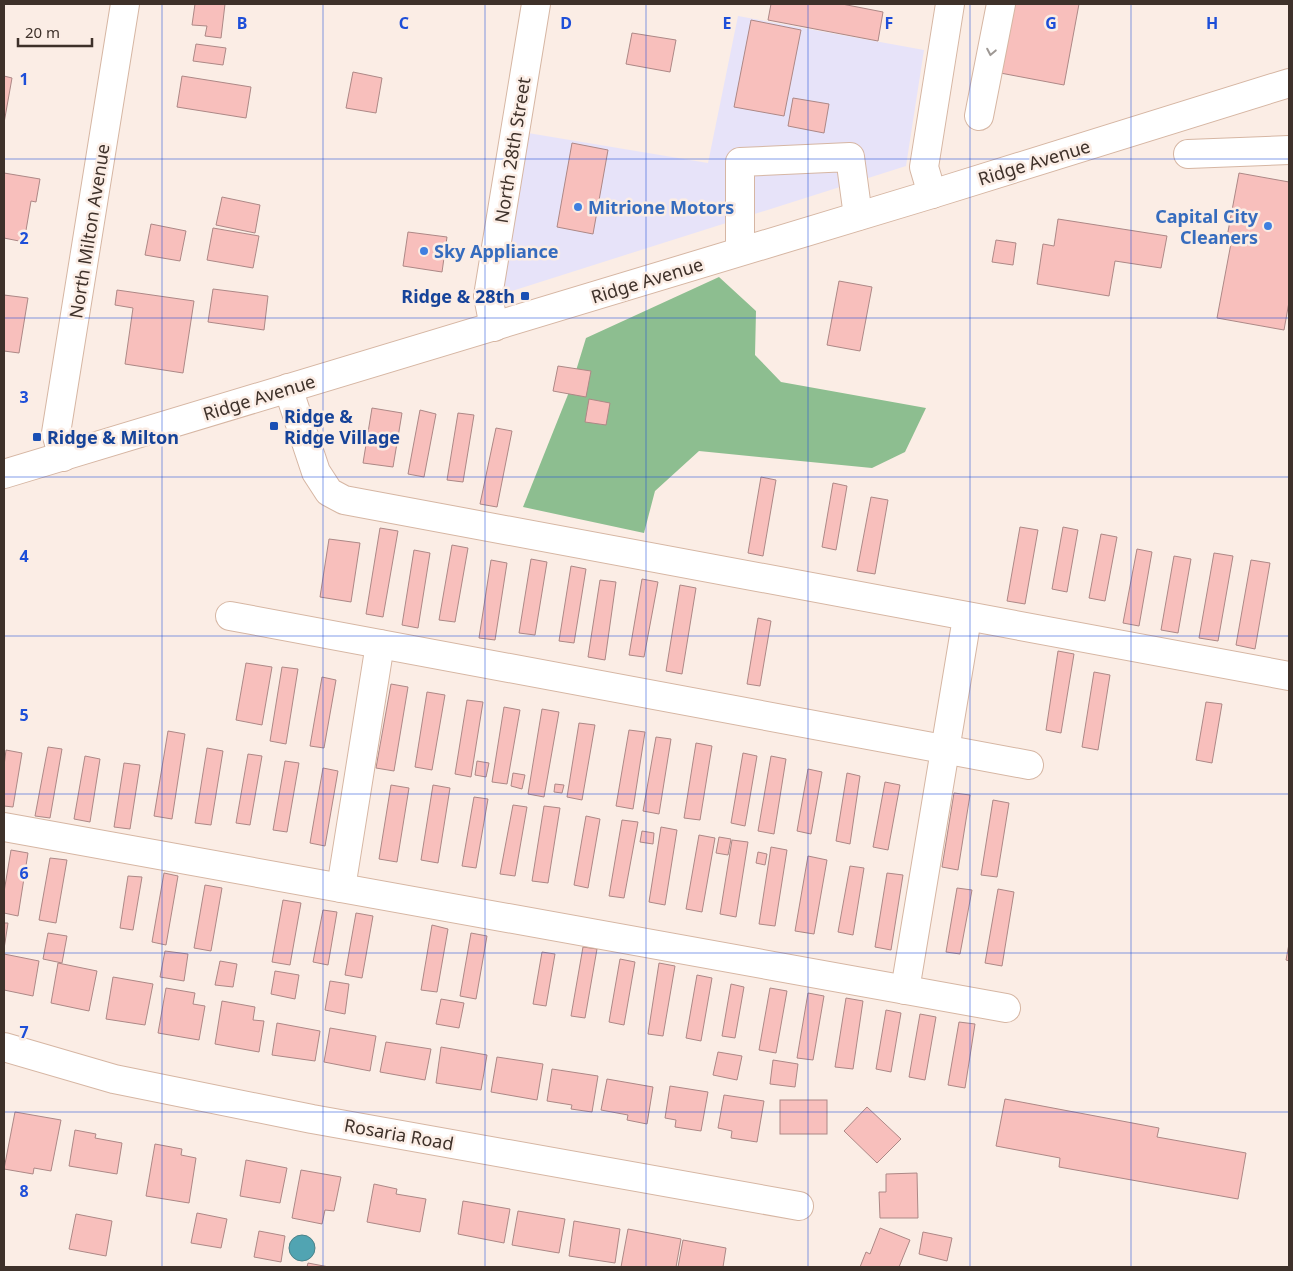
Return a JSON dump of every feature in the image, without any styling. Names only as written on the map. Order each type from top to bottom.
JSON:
[{"type":"street","name":"North Milton Avenue","points":[[64,457],[56,433],[125,4]]},
{"type":"street","name":"North 28th Street","points":[[494,326],[488,296],[536,4]]},
{"type":"street","points":[[932,194],[924,167],[950,4]]},
{"type":"street","points":[[980,116],[1001,4]]},
{"type":"street","name":"Ridge Avenue","points":[[4,474],[932,194],[1289,83]]},
{"type":"street","points":[[1188,154],[1289,150]]},
{"type":"street","points":[[740,251],[740,162],[850,157],[858,216]]},
{"type":"street","points":[[288,388],[316,472],[329,492],[344,500],[967,618],[1289,676]]},
{"type":"street","points":[[230,616],[1029,765]]},
{"type":"street","points":[[905,990],[967,618]]},
{"type":"street","points":[[340,888],[380,644]]},
{"type":"street","points":[[4,826],[1006,1008]]},
{"type":"street","name":"Rosaria Road","points":[[4,1047],[95,1074],[161,1089],[332,1122],[799,1206]]},
{"type":"shaded area","points":[[738,16],[924,50],[906,166],[499,295],[528,133],[708,163]]},
{"type":"green space","points":[[719,277],[756,311],[755,355],[781,382],[926,408],[905,452],[872,468],[699,451],[655,491],[644,533],[523,507],[571,387],[586,338]]},
{"type":"water","points":[[302,1235],[311,1239],[315,1248],[311,1257],[302,1261],[293,1257],[289,1248],[293,1239]]},
{"type":"building","points":[[195,4],[225,4],[221,38],[205,36],[207,26],[192,25]]},
{"type":"building","points":[[771,4],[842,4],[883,12],[878,41],[768,20]]},
{"type":"building","points":[[1008,4],[1079,4],[1064,85],[995,72]]},
{"type":"building","points":[[751,20],[801,30],[784,116],[734,107]]},
{"type":"building","points":[[632,33],[676,40],[670,72],[626,64]]},
{"type":"building","points":[[196,44],[226,48],[223,65],[193,61]]},
{"type":"building","points":[[353,72],[382,78],[376,113],[346,108]]},
{"type":"building","points":[[4,76],[12,78],[4,123]]},
{"type":"building","points":[[182,76],[251,87],[246,118],[177,107]]},
{"type":"building","points":[[793,98],[829,104],[824,133],[788,126]]},
{"type":"building","points":[[572,143],[608,150],[593,234],[557,227]]},
{"type":"building","points":[[4,173],[40,179],[36,202],[31,201],[24,242],[4,238]]},
{"type":"building","points":[[1239,173],[1289,182],[1289,302],[1284,330],[1217,318],[1232,238],[1227,237]]},
{"type":"building","points":[[222,197],[260,205],[255,233],[216,225]]},
{"type":"building","points":[[1058,219],[1167,236],[1161,268],[1115,261],[1109,296],[1037,284],[1043,244],[1054,246]]},
{"type":"building","points":[[151,224],[186,231],[180,261],[145,255]]},
{"type":"building","points":[[213,228],[259,236],[253,268],[207,260]]},
{"type":"building","points":[[408,232],[447,237],[442,272],[403,266]]},
{"type":"building","points":[[996,240],[1016,243],[1013,265],[992,262]]},
{"type":"building","points":[[839,281],[872,287],[860,351],[827,345]]},
{"type":"building","points":[[213,289],[268,296],[264,330],[208,322]]},
{"type":"building","points":[[117,290],[194,301],[183,373],[125,364],[133,308],[115,305]]},
{"type":"building","points":[[4,295],[28,298],[19,353],[4,351]]},
{"type":"building","points":[[558,366],[591,371],[586,397],[553,391]]},
{"type":"building","points":[[589,399],[610,403],[606,425],[585,422]]},
{"type":"building","points":[[372,408],[402,413],[393,467],[363,463]]},
{"type":"building","points":[[420,410],[436,414],[424,477],[408,474]]},
{"type":"building","points":[[458,413],[474,415],[463,482],[447,480]]},
{"type":"building","points":[[496,428],[512,431],[497,507],[480,504]]},
{"type":"building","points":[[761,477],[776,480],[763,556],[748,553]]},
{"type":"building","points":[[833,483],[847,486],[836,550],[822,547]]},
{"type":"building","points":[[871,497],[888,500],[875,574],[857,571]]},
{"type":"building","points":[[1020,527],[1038,530],[1025,604],[1007,601]]},
{"type":"building","points":[[1063,527],[1078,530],[1067,592],[1052,589]]},
{"type":"building","points":[[380,528],[398,531],[383,617],[366,614]]},
{"type":"building","points":[[1101,534],[1117,537],[1105,601],[1089,598]]},
{"type":"building","points":[[329,539],[360,543],[351,602],[320,597]]},
{"type":"building","points":[[452,545],[468,548],[455,622],[439,620]]},
{"type":"building","points":[[1137,549],[1152,552],[1139,626],[1123,623]]},
{"type":"building","points":[[414,550],[430,553],[418,628],[402,625]]},
{"type":"building","points":[[1214,553],[1233,556],[1218,641],[1199,638]]},
{"type":"building","points":[[1174,556],[1191,559],[1178,633],[1161,630]]},
{"type":"building","points":[[531,559],[547,562],[535,635],[519,633]]},
{"type":"building","points":[[491,560],[507,563],[495,640],[479,638]]},
{"type":"building","points":[[1251,560],[1270,563],[1255,649],[1236,645]]},
{"type":"building","points":[[571,566],[586,569],[574,643],[559,641]]},
{"type":"building","points":[[642,579],[658,582],[644,657],[629,655]]},
{"type":"building","points":[[600,580],[616,582],[605,660],[588,657]]},
{"type":"building","points":[[680,585],[696,588],[682,674],[666,671]]},
{"type":"building","points":[[758,618],[771,621],[760,686],[747,684]]},
{"type":"building","points":[[1058,651],[1074,654],[1061,733],[1046,730]]},
{"type":"building","points":[[246,663],[272,667],[262,725],[236,720]]},
{"type":"building","points":[[282,667],[298,669],[286,744],[270,741]]},
{"type":"building","points":[[1094,672],[1110,675],[1098,750],[1082,747]]},
{"type":"building","points":[[322,677],[336,680],[324,748],[310,746]]},
{"type":"building","points":[[391,684],[408,687],[394,771],[376,768]]},
{"type":"building","points":[[427,692],[445,695],[432,770],[415,767]]},
{"type":"building","points":[[467,700],[483,702],[471,777],[455,774]]},
{"type":"building","points":[[1206,702],[1222,704],[1212,763],[1196,760]]},
{"type":"building","points":[[504,707],[520,710],[507,784],[492,782]]},
{"type":"building","points":[[542,709],[559,712],[544,797],[528,794]]},
{"type":"building","points":[[579,723],[595,725],[582,800],[567,797]]},
{"type":"building","points":[[629,730],[645,732],[633,809],[616,806]]},
{"type":"building","points":[[168,731],[185,734],[172,819],[154,816]]},
{"type":"building","points":[[656,737],[671,739],[659,814],[643,811]]},
{"type":"building","points":[[696,743],[712,746],[700,820],[684,818]]},
{"type":"building","points":[[48,747],[62,749],[50,818],[35,816]]},
{"type":"building","points":[[207,748],[223,751],[211,825],[195,823]]},
{"type":"building","points":[[6,750],[22,753],[13,807],[4,806]]},
{"type":"building","points":[[743,753],[757,756],[745,826],[731,823]]},
{"type":"building","points":[[248,754],[262,756],[250,825],[236,823]]},
{"type":"building","points":[[85,756],[100,759],[90,822],[74,819]]},
{"type":"building","points":[[771,756],[786,759],[774,834],[758,831]]},
{"type":"building","points":[[285,761],[299,763],[287,832],[273,830]]},
{"type":"building","points":[[477,761],[489,763],[486,777],[475,775]]},
{"type":"building","points":[[124,763],[140,765],[130,829],[114,827]]},
{"type":"building","points":[[323,768],[338,771],[325,846],[310,843]]},
{"type":"building","points":[[808,769],[822,772],[811,834],[797,831]]},
{"type":"building","points":[[513,773],[525,775],[522,789],[511,786]]},
{"type":"building","points":[[847,773],[860,776],[850,844],[836,841]]},
{"type":"building","points":[[885,782],[900,785],[888,850],[873,847]]},
{"type":"building","points":[[555,784],[564,785],[562,793],[554,792]]},
{"type":"building","points":[[391,785],[409,788],[397,862],[379,859]]},
{"type":"building","points":[[433,785],[450,788],[438,863],[421,860]]},
{"type":"building","points":[[954,793],[970,795],[958,870],[942,867]]},
{"type":"building","points":[[474,797],[488,799],[476,868],[462,866]]},
{"type":"building","points":[[993,800],[1009,803],[997,877],[981,875]]},
{"type":"building","points":[[513,805],[527,807],[515,876],[500,874]]},
{"type":"building","points":[[544,806],[560,808],[548,883],[532,881]]},
{"type":"building","points":[[586,816],[600,819],[588,888],[574,885]]},
{"type":"building","points":[[622,820],[638,822],[624,898],[609,896]]},
{"type":"building","points":[[661,827],[677,830],[665,905],[649,902]]},
{"type":"building","points":[[642,831],[654,833],[653,844],[640,842]]},
{"type":"building","points":[[699,835],[715,838],[702,912],[686,909]]},
{"type":"building","points":[[719,837],[731,839],[728,855],[716,853]]},
{"type":"building","points":[[732,840],[748,842],[736,917],[720,914]]},
{"type":"building","points":[[771,847],[787,850],[775,926],[759,924]]},
{"type":"building","points":[[11,850],[28,853],[18,916],[4,913],[4,892]]},
{"type":"building","points":[[758,852],[767,854],[765,865],[756,863]]},
{"type":"building","points":[[808,856],[827,860],[814,934],[795,931]]},
{"type":"building","points":[[50,858],[67,860],[56,923],[39,920]]},
{"type":"building","points":[[850,866],[864,868],[853,935],[838,932]]},
{"type":"building","points":[[164,873],[178,876],[166,945],[152,942]]},
{"type":"building","points":[[887,873],[903,875],[891,950],[875,947]]},
{"type":"building","points":[[128,876],[142,877],[133,930],[120,928]]},
{"type":"building","points":[[205,885],[222,888],[211,951],[194,948]]},
{"type":"building","points":[[957,888],[972,890],[960,954],[946,952]]},
{"type":"building","points":[[998,889],[1014,892],[1002,966],[985,963]]},
{"type":"building","points":[[283,900],[301,903],[290,965],[272,962]]},
{"type":"building","points":[[323,910],[337,912],[328,965],[313,962]]},
{"type":"building","points":[[356,913],[373,916],[362,978],[345,975]]},
{"type":"building","points":[[4,923],[8,923],[4,949]]},
{"type":"building","points":[[432,925],[448,929],[437,992],[421,990]]},
{"type":"building","points":[[48,933],[67,936],[62,963],[43,959]]},
{"type":"building","points":[[471,933],[487,936],[476,999],[460,996]]},
{"type":"building","points":[[1289,944],[1289,961],[1286,960]]},
{"type":"building","points":[[583,947],[597,949],[585,1018],[571,1016]]},
{"type":"building","points":[[165,951],[188,954],[184,981],[160,977]]},
{"type":"building","points":[[542,952],[555,954],[546,1006],[533,1004]]},
{"type":"building","points":[[4,954],[39,961],[33,996],[4,990]]},
{"type":"building","points":[[620,959],[635,962],[624,1025],[609,1022]]},
{"type":"building","points":[[220,961],[237,964],[233,987],[215,985]]},
{"type":"building","points":[[58,963],[97,971],[89,1011],[51,1003]]},
{"type":"building","points":[[659,963],[675,966],[663,1036],[648,1034]]},
{"type":"building","points":[[275,971],[299,975],[295,999],[271,994]]},
{"type":"building","points":[[697,975],[712,978],[701,1041],[686,1038]]},
{"type":"building","points":[[113,977],[153,984],[145,1025],[106,1019]]},
{"type":"building","points":[[330,981],[349,984],[345,1014],[325,1010]]},
{"type":"building","points":[[731,984],[744,987],[735,1038],[722,1036]]},
{"type":"building","points":[[166,988],[195,993],[193,1004],[205,1006],[199,1040],[158,1033]]},
{"type":"building","points":[[770,988],[787,991],[776,1053],[759,1050]]},
{"type":"building","points":[[808,993],[824,996],[813,1060],[797,1058]]},
{"type":"building","points":[[846,998],[863,1001],[853,1069],[835,1067]]},
{"type":"building","points":[[441,999],[464,1003],[459,1028],[436,1024]]},
{"type":"building","points":[[222,1001],[255,1007],[253,1020],[264,1021],[259,1052],[215,1044]]},
{"type":"building","points":[[886,1010],[901,1013],[891,1072],[876,1069]]},
{"type":"building","points":[[920,1014],[936,1017],[925,1080],[909,1077]]},
{"type":"building","points":[[959,1022],[975,1024],[965,1088],[948,1085]]},
{"type":"building","points":[[277,1023],[320,1031],[315,1061],[272,1055]]},
{"type":"building","points":[[330,1028],[376,1036],[370,1071],[324,1062]]},
{"type":"building","points":[[386,1042],[431,1049],[425,1080],[380,1072]]},
{"type":"building","points":[[441,1047],[487,1055],[481,1090],[436,1083]]},
{"type":"building","points":[[718,1052],[742,1056],[737,1080],[713,1075]]},
{"type":"building","points":[[497,1057],[543,1064],[537,1100],[491,1092]]},
{"type":"building","points":[[773,1060],[798,1064],[795,1087],[770,1084]]},
{"type":"building","points":[[552,1069],[598,1076],[592,1112],[571,1109],[572,1105],[547,1101]]},
{"type":"building","points":[[607,1079],[653,1087],[647,1124],[627,1120],[628,1115],[601,1110]]},
{"type":"building","points":[[670,1086],[708,1092],[701,1131],[675,1127],[676,1120],[665,1118]]},
{"type":"building","points":[[724,1095],[764,1101],[757,1142],[731,1138],[732,1131],[718,1128]]},
{"type":"building","points":[[1005,1099],[1159,1128],[1157,1137],[1246,1153],[1238,1199],[1059,1167],[1060,1158],[996,1146]]},
{"type":"building","points":[[780,1100],[827,1100],[827,1134],[780,1134]]},
{"type":"building","points":[[867,1107],[901,1139],[877,1163],[844,1131]]},
{"type":"building","points":[[15,1112],[61,1120],[51,1171],[34,1168],[33,1174],[4,1169]]},
{"type":"building","points":[[75,1130],[96,1134],[95,1138],[122,1143],[117,1174],[69,1166]]},
{"type":"building","points":[[155,1144],[182,1149],[181,1155],[196,1158],[189,1203],[146,1196]]},
{"type":"building","points":[[246,1160],[287,1168],[280,1203],[240,1196]]},
{"type":"building","points":[[301,1170],[341,1177],[334,1211],[325,1210],[322,1224],[292,1218]]},
{"type":"building","points":[[917,1173],[918,1218],[880,1218],[879,1192],[886,1192],[886,1174]]},
{"type":"building","points":[[374,1184],[397,1189],[396,1194],[426,1199],[420,1232],[367,1222]]},
{"type":"building","points":[[463,1201],[510,1209],[504,1243],[458,1234]]},
{"type":"building","points":[[518,1211],[565,1219],[559,1253],[512,1245]]},
{"type":"building","points":[[197,1213],[227,1219],[221,1248],[191,1243]]},
{"type":"building","points":[[76,1214],[112,1221],[106,1256],[69,1249]]},
{"type":"building","points":[[574,1221],[620,1229],[615,1263],[569,1256]]},
{"type":"building","points":[[880,1228],[910,1240],[899,1267],[860,1267],[866,1252],[870,1254]]},
{"type":"building","points":[[628,1229],[681,1239],[676,1267],[621,1267]]},
{"type":"building","points":[[259,1231],[285,1236],[281,1262],[254,1257]]},
{"type":"building","points":[[923,1232],[952,1238],[947,1261],[919,1254]]},
{"type":"building","points":[[683,1240],[726,1248],[723,1267],[678,1267]]},
{"type":"building","points":[[308,1263],[329,1267],[307,1267]]},
{"type":"place","name":"Mitrione Motors","points":[[578,207]]},
{"type":"place","name":"Capital City Cleaners","points":[[1268,226]]},
{"type":"place","name":"Sky Appliance","points":[[424,251]]},
{"type":"place","name":"Ridge & 28th","points":[[525,296]]},
{"type":"place","name":"Ridge & Ridge Village","points":[[274,426]]},
{"type":"place","name":"Ridge & Milton","points":[[37,437]]}]
